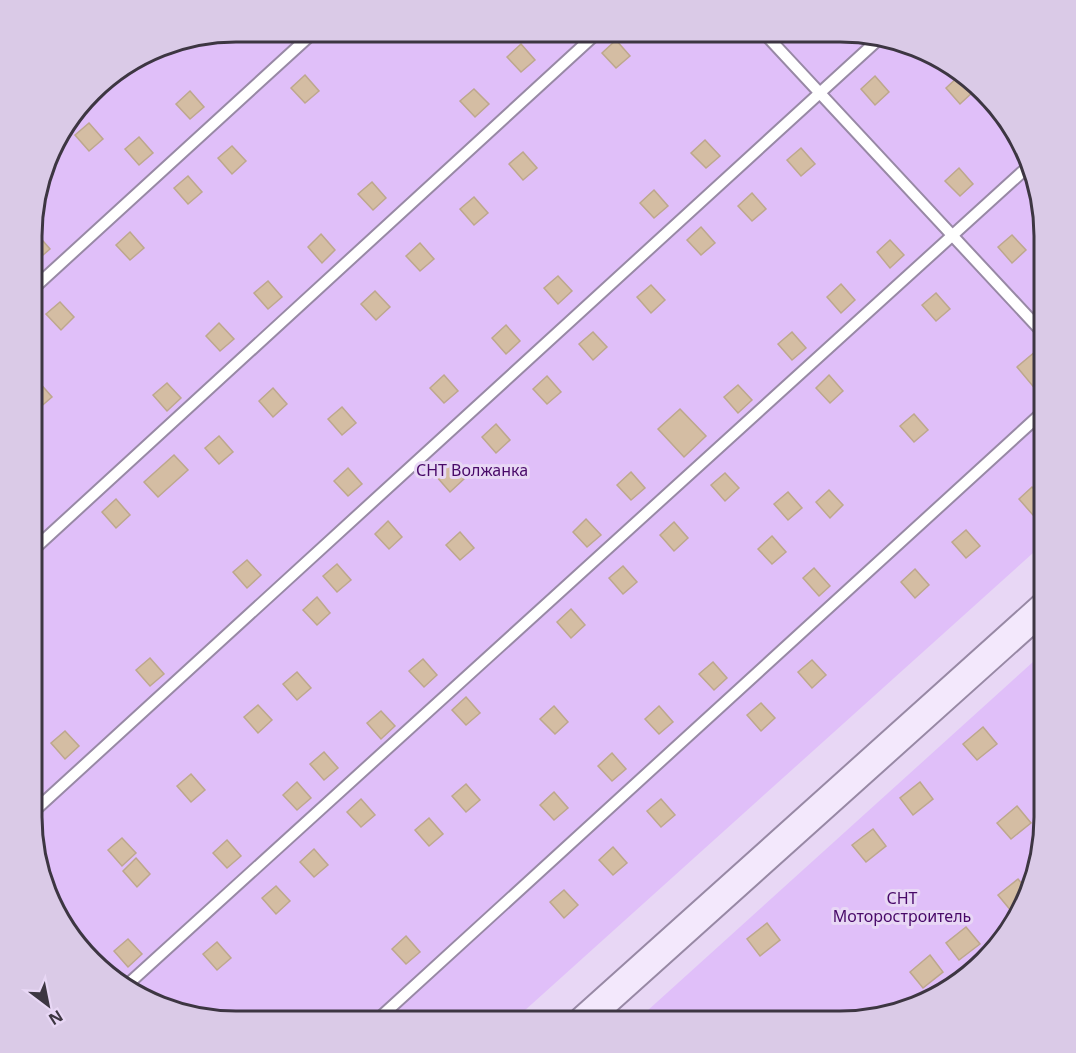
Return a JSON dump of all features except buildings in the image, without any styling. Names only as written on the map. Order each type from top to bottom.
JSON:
[{"type":"street","points":[[594,1011],[1034,616]]},
{"type":"lane","points":[[42,281],[303,42]]},
{"type":"lane","points":[[42,541],[588,42]]},
{"type":"lane","points":[[772,42],[1034,323]]},
{"type":"lane","points":[[42,804],[872,45]]},
{"type":"lane","points":[[132,980],[1022,171]]},
{"type":"lane","points":[[387,1011],[1034,420]]},
{"type":"green space","name":"СНТ Волжанка","points":[[236,42],[840,42],[878,46],[902,52],[937,68],[977,99],[1008,139],[1027,186],[1034,223],[1034,552],[524,1011],[223,1011],[198,1007],[162,996],[118,971],[82,935],[57,891],[46,855],[42,830],[42,236],[46,198],[57,162],[75,128],[108,90],[150,62],[174,52],[211,44]]},
{"type":"green space","name":"СНТ Моторостроитель","points":[[1034,661],[1034,830],[1032,842],[1027,867],[1014,903],[994,935],[977,954],[937,985],[914,996],[878,1007],[853,1011],[647,1011]]}]
